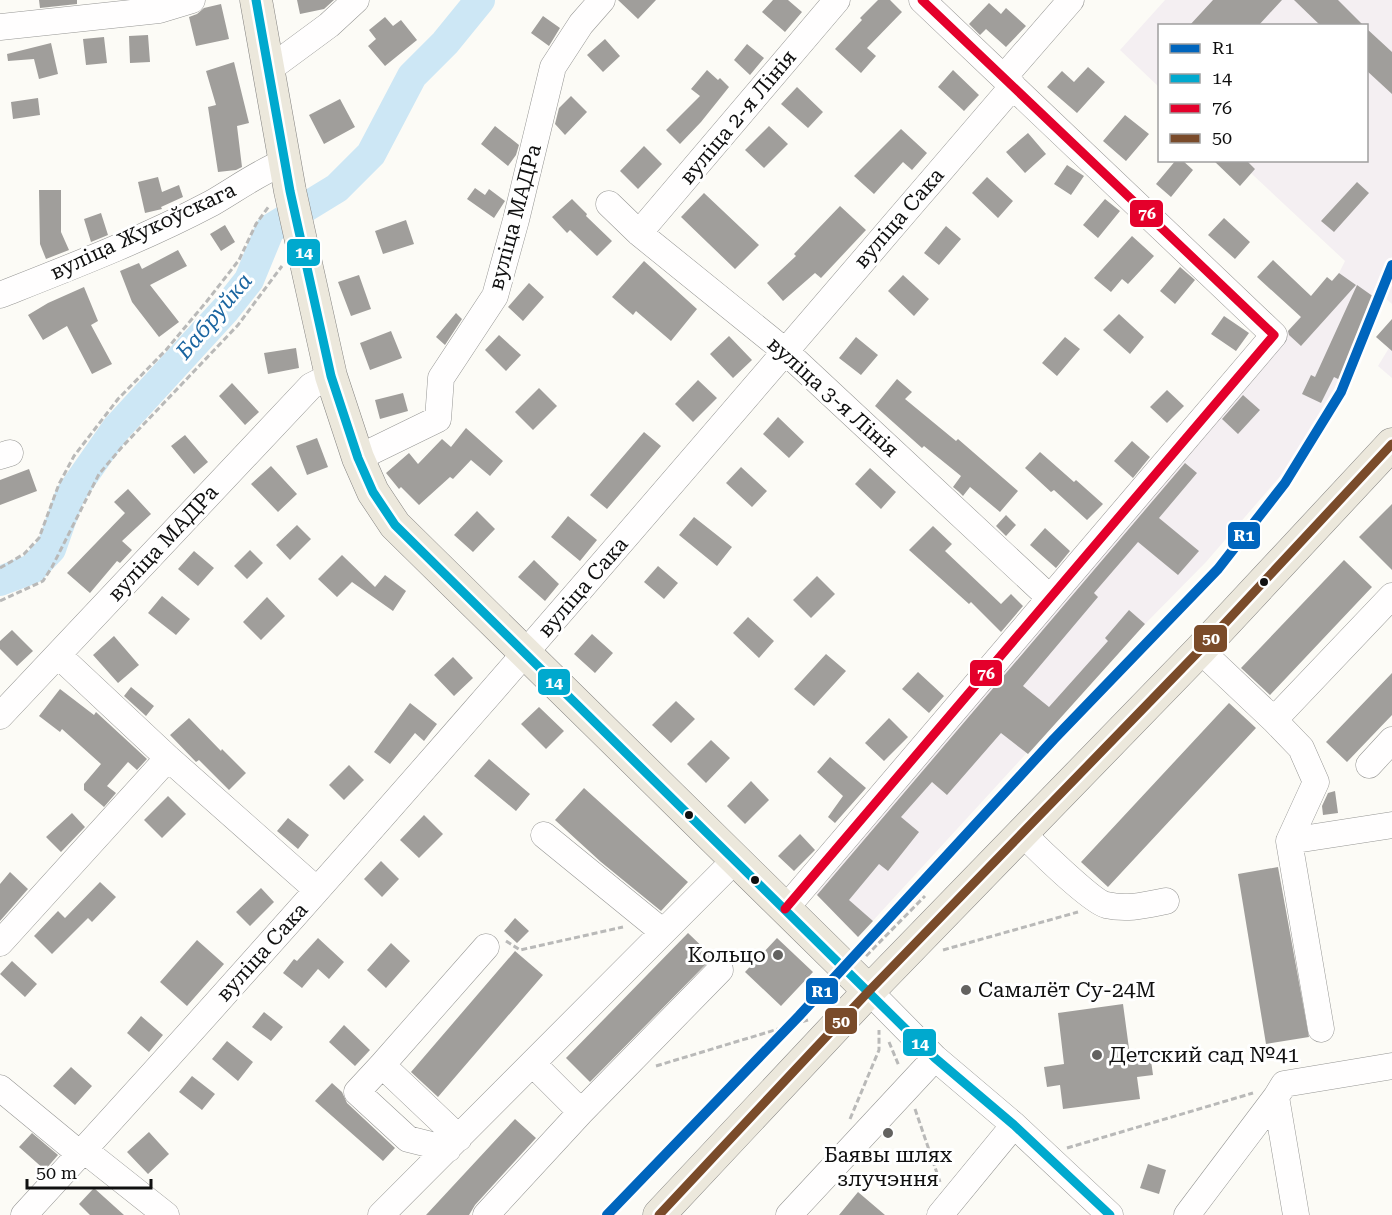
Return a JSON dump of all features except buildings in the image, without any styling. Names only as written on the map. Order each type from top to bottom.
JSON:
[{"type":"main road","points":[[256,0],[295,256],[358,458],[373,492],[395,525],[869,991]]},
{"type":"main road","points":[[659,1215],[869,991],[1200,650],[1392,444]]},
{"type":"street","points":[[0,27],[159,10],[192,0]]},
{"type":"street","points":[[268,70],[329,25],[356,0]]},
{"type":"street","name":"вуліца МАДРа","points":[[358,458],[438,419],[441,378],[495,296],[553,67],[581,24],[602,0]]},
{"type":"street","name":"вуліца 2-я Лінія","points":[[639,233],[837,0]]},
{"type":"street","points":[[785,909],[1274,335],[922,0]]},
{"type":"street","name":"вуліца Сака","points":[[24,1215],[317,890],[526,653],[785,351],[1008,81],[1071,0]]},
{"type":"street","name":"вуліца Жукоўскага","points":[[0,295],[97,257],[212,203],[251,179],[283,184]]},
{"type":"street","name":"вуліца 3-я Лінія","points":[[609,204],[639,233],[785,351],[1049,597]]},
{"type":"street","name":"вуліца МАДРа","points":[[0,716],[311,386],[331,376]]},
{"type":"street","points":[[1274,720],[1392,596]]},
{"type":"street","points":[[1200,650],[1301,748],[1316,782],[1289,841],[1322,1029]]},
{"type":"street","points":[[58,655],[168,758],[317,890]]},
{"type":"street","points":[[1369,765],[1392,740]]},
{"type":"street","points":[[0,943],[168,758]]},
{"type":"street","points":[[1289,841],[1392,825]]},
{"type":"street","points":[[1022,833],[1079,886],[1104,905],[1130,908],[1166,901]]},
{"type":"street","points":[[544,835],[656,926]]},
{"type":"street","points":[[381,1215],[533,1064],[656,926],[735,860]]},
{"type":"street","points":[[453,1143],[408,1139],[357,1092],[486,947]]},
{"type":"street","points":[[486,1215],[581,1112],[720,970]]},
{"type":"street","points":[[869,991],[935,1058],[1014,1125],[1110,1215]]},
{"type":"street","points":[[789,1215],[935,1058]]},
{"type":"street","points":[[533,1064],[581,1112]]},
{"type":"street","points":[[382,1065],[453,1143]]},
{"type":"street","points":[[1187,1215],[1280,1090],[1392,1066]]},
{"type":"street","points":[[0,1088],[166,1215]]},
{"type":"street","points":[[1280,1090],[1296,1215]]},
{"type":"street","points":[[940,1215],[1014,1125]]},
{"type":"path","points":[[0,568],[24,554],[39,538],[59,484],[74,456],[118,399],[166,350],[239,260],[256,224],[283,184]]},
{"type":"path","points":[[0,601],[43,581],[99,474],[238,326],[295,256]]},
{"type":"path","points":[[933,953],[1104,905]]},
{"type":"path","points":[[486,947],[497,936],[520,950],[656,926]]},
{"type":"path","points":[[646,1069],[813,1019]]},
{"type":"path","points":[[847,1127],[879,1050],[879,1029]]},
{"type":"path","points":[[1046,1155],[1280,1090]]},
{"type":"shaded area","points":[[1165,0],[1392,0],[1392,304],[1374,288],[1374,297],[1342,381],[1283,473],[1206,562],[1145,624],[858,937],[816,894],[1182,461],[1286,333],[1339,273],[1345,261],[1239,162],[1368,162],[1368,24],[1158,24],[1158,86],[1120,50]]},
{"type":"shaded area","points":[[1392,319],[1392,378],[1378,366],[1389,348]]},
{"type":"waterway","name":"Бабруйка","points":[[0,581],[32,569],[51,549],[70,495],[116,429],[226,309],[249,280],[270,229],[337,188],[371,154],[412,76],[445,43],[480,0]]},
{"type":"transit line","name":"14","points":[[256,0],[290,191],[331,376],[358,458],[373,492],[395,525],[935,1058],[1014,1125],[1110,1215]]},
{"type":"transit line","name":"76","points":[[785,909],[1274,335],[922,0]]},
{"type":"transit line","name":"R1","points":[[607,1215],[799,1016],[1054,739],[1218,569],[1285,483],[1341,392],[1392,265]]},
{"type":"transit line","name":"50","points":[[659,1215],[869,991],[1200,650],[1392,444]]},
{"type":"place","name":"Кольцо","points":[[778,955]]},
{"type":"place","name":"Самалёт Су-24М","points":[[966,990]]},
{"type":"place","name":"Детский сад №41","points":[[1097,1055]]},
{"type":"place","name":"Баявы шлях злучэння","points":[[888,1133]]}]
